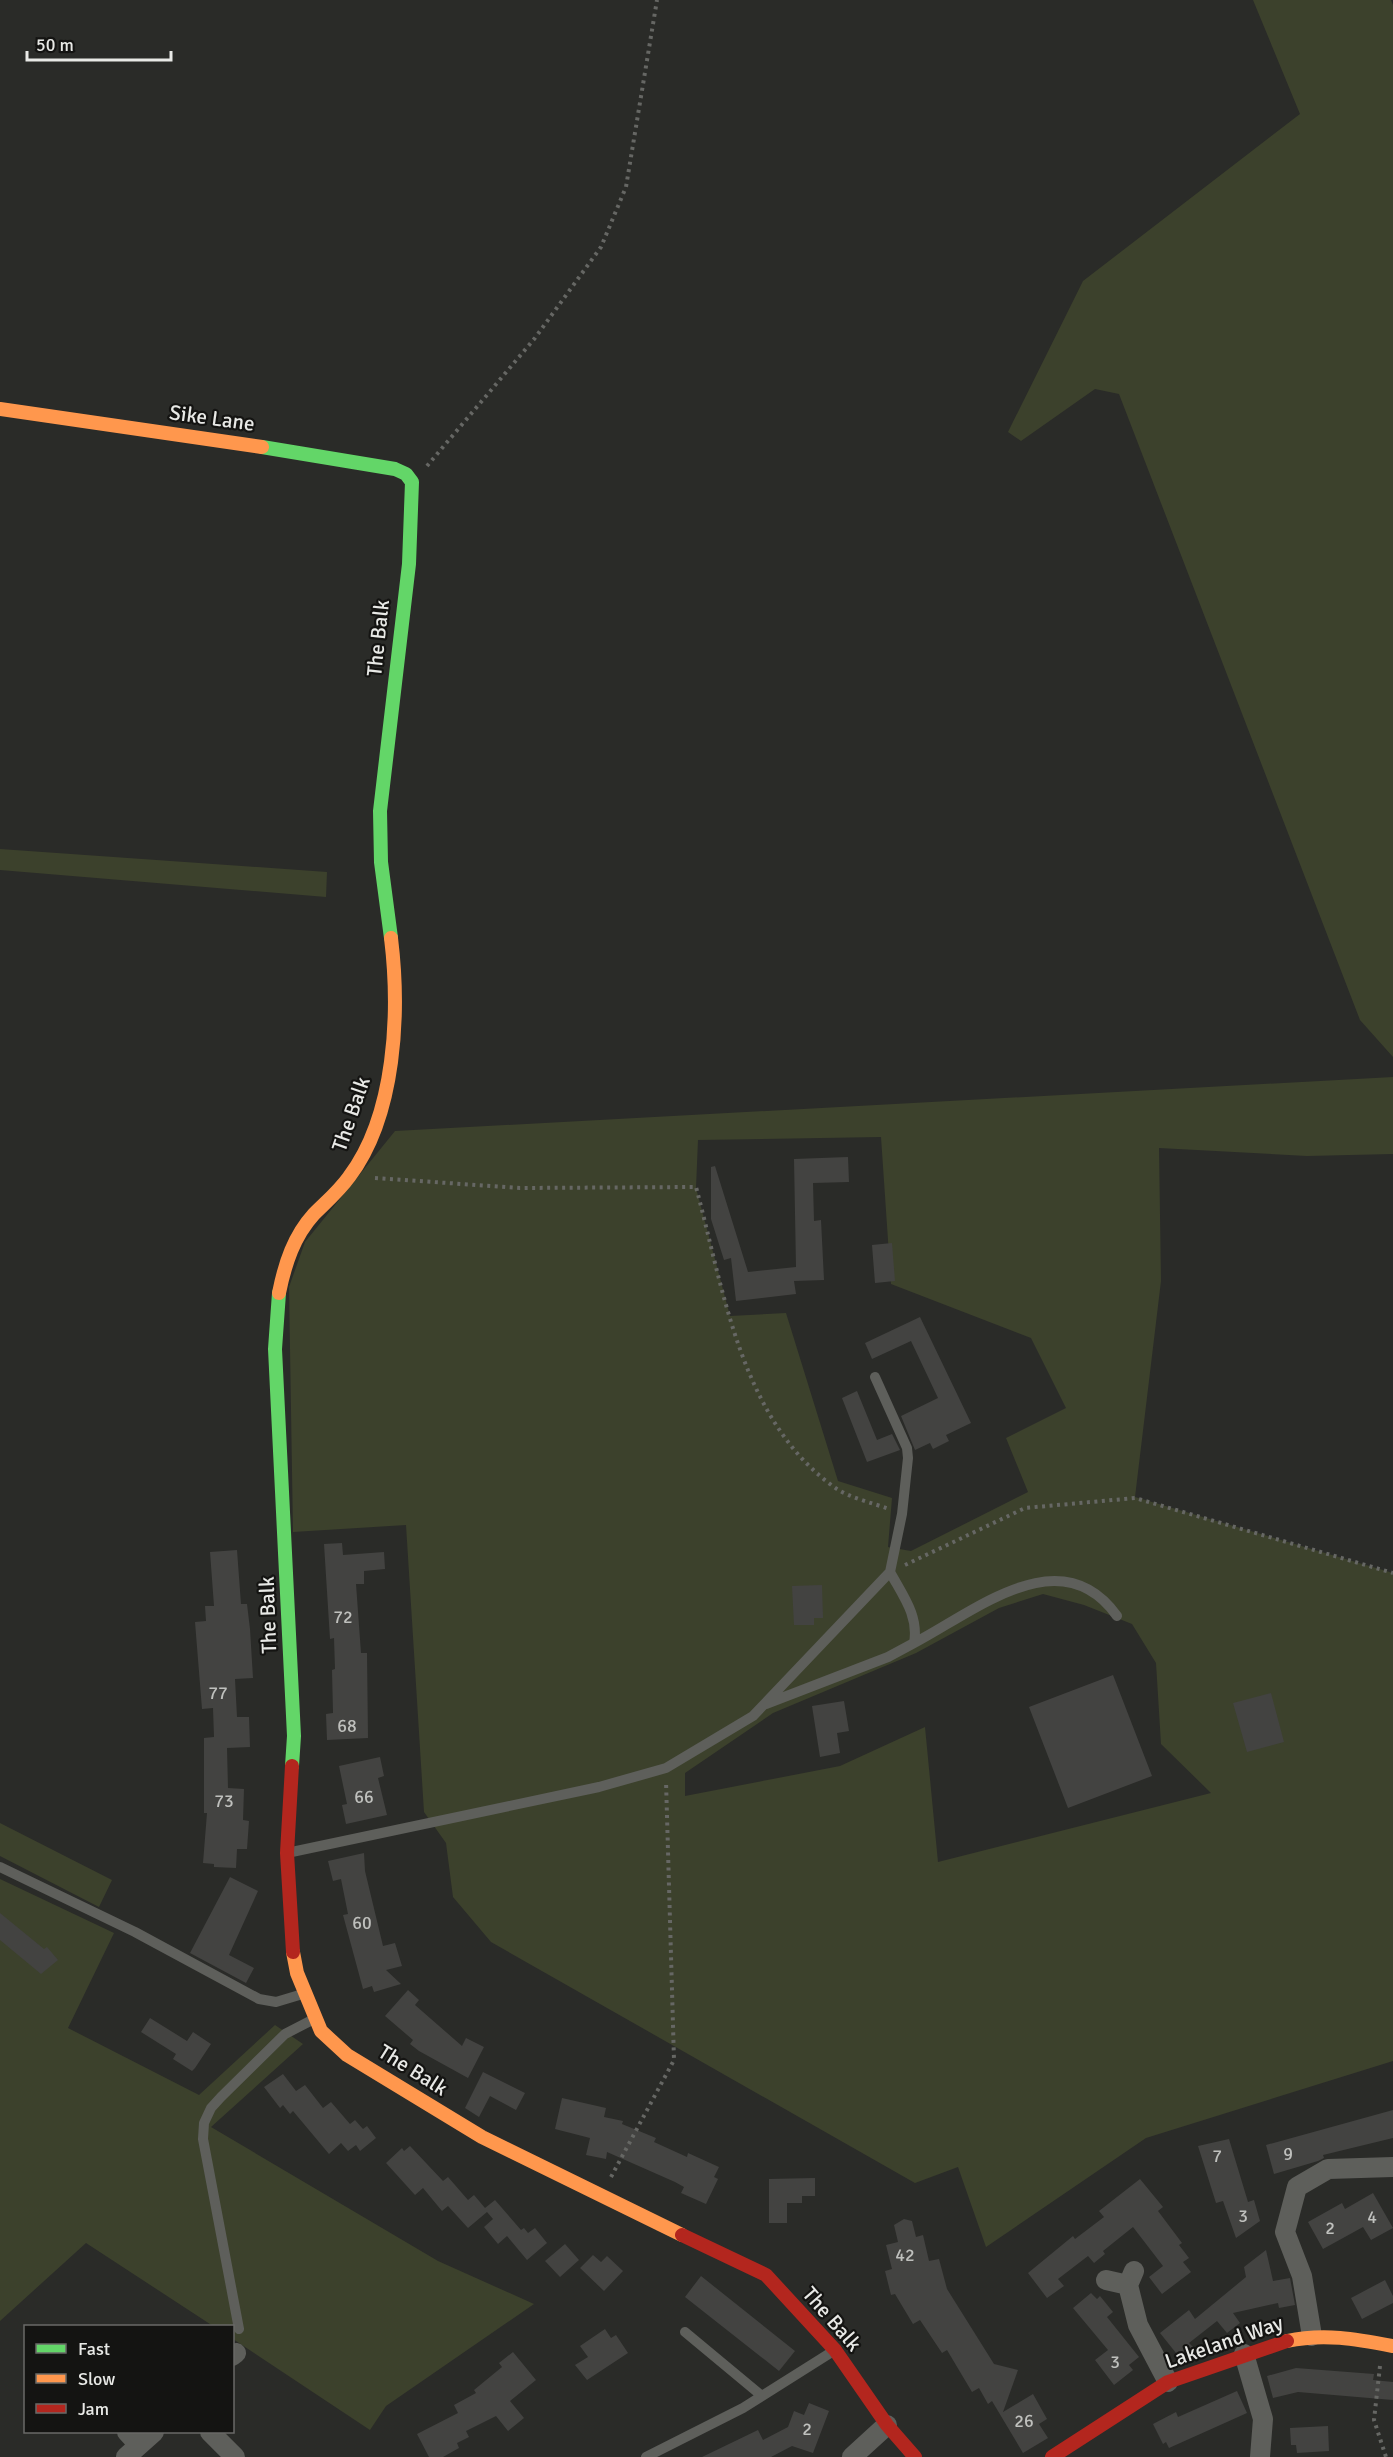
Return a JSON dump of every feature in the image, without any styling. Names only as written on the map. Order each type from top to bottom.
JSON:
[{"type":"street","name":"Sike Lane","points":[[0,409],[307,453],[395,469],[406,474],[412,482]]},
{"type":"street","name":"The Balk","points":[[412,482],[398,654],[380,810],[381,875],[392,944],[394,1018],[386,1085],[370,1139],[350,1177],[315,1212],[297,1237],[279,1288],[275,1349],[294,1736],[287,1853],[291,1944],[297,1973],[321,2031],[332,2044],[347,2055],[482,2137],[600,2197],[766,2275],[835,2350],[887,2425],[915,2457]]},
{"type":"street","points":[[1312,2336],[1302,2276],[1285,2232],[1297,2187],[1328,2169],[1393,2167]]},
{"type":"street","points":[[1106,2280],[1131,2278],[1138,2325],[1168,2382]]},
{"type":"street","name":"Lakeland Way","points":[[1052,2457],[1168,2382],[1244,2354],[1312,2336],[1346,2337],[1390,2346]]},
{"type":"street","points":[[1244,2354],[1263,2420],[1260,2457]]},
{"type":"street","points":[[852,2457],[887,2425]]},
{"type":"street","points":[[131,2444],[152,2433]]},
{"type":"street","points":[[211,2433],[235,2457]]},
{"type":"lane","points":[[287,1853],[599,1787],[666,1768],[753,1716],[890,1572],[902,1514],[908,1458],[907,1448],[875,1377]]},
{"type":"lane","points":[[890,1572],[913,1614],[916,1632],[914,1643]]},
{"type":"lane","points":[[763,1705],[888,1657],[1003,1593],[1043,1581],[1070,1582],[1091,1590],[1108,1602],[1117,1616]]},
{"type":"lane","points":[[0,1867],[135,1932],[259,1999],[276,2002],[306,1993]]},
{"type":"lane","points":[[239,2329],[203,2139],[204,2123],[211,2108],[221,2097],[285,2034],[316,2018]]},
{"type":"lane","points":[[685,2332],[762,2397]]},
{"type":"lane","points":[[646,2457],[762,2397],[835,2350]]},
{"type":"path","points":[[412,482],[535,338],[601,247],[626,187],[657,0]]},
{"type":"path","points":[[350,1177],[520,1188],[696,1188],[738,1343],[754,1386],[792,1447],[835,1488],[902,1514]]},
{"type":"path","points":[[890,1572],[1025,1508],[1135,1498],[1393,1573]]},
{"type":"path","points":[[600,2197],[674,2060],[666,1768]]},
{"type":"path","points":[[1386,2457],[1374,2420],[1381,2365],[1390,2346]]},
{"type":"green space","points":[[1253,0],[1391,0],[1393,5],[1393,1057],[1360,1020],[1119,394],[1095,389],[1021,441],[1008,432],[1083,281],[1300,114]]},
{"type":"green space","points":[[0,849],[327,872],[326,897],[0,870]]},
{"type":"green space","points":[[1393,1077],[1393,1154],[1307,1156],[1159,1148],[1161,1281],[1135,1497],[1393,1573],[1393,2061],[1146,2138],[986,2247],[958,2167],[915,2183],[491,1942],[453,1897],[446,1843],[424,1812],[406,1525],[293,1532],[289,1287],[305,1242],[395,1131]],"holes":[[[881,1137],[891,1284],[1031,1338],[1066,1408],[1006,1438],[1028,1492],[911,1551],[888,1547],[892,1498],[838,1481],[786,1313],[730,1316],[696,1188],[698,1140]],[[1043,1594],[1084,1605],[1132,1624],[1156,1663],[1161,1744],[1211,1793],[938,1862],[925,1727],[840,1766],[685,1796],[685,1773],[773,1713],[916,1653],[999,1608]]]},
{"type":"green space","points":[[0,1823],[112,1880],[99,1907],[0,1856]]},
{"type":"green space","points":[[0,1879],[114,1933],[68,2028],[199,2095],[275,2025],[303,2044],[211,2127],[438,2261],[534,2304],[386,2406],[370,2430],[234,2340],[234,2325],[211,2325],[86,2243],[0,2321]]},
{"type":"building","points":[[848,1157],[849,1182],[813,1183],[814,1221],[821,1220],[824,1280],[794,1281],[796,1294],[736,1301],[731,1258],[724,1260],[711,1219],[711,1167],[715,1166],[748,1272],[796,1267],[794,1159]]},
{"type":"building","points":[[892,1243],[895,1281],[875,1283],[872,1245]]},
{"type":"building","points":[[920,1317],[971,1423],[946,1435],[949,1441],[933,1449],[930,1443],[915,1450],[901,1416],[938,1398],[911,1341],[872,1359],[865,1343]]},
{"type":"building","points":[[857,1391],[877,1440],[892,1434],[900,1450],[867,1462],[842,1398]]},
{"type":"building","points":[[342,1543],[343,1555],[384,1552],[385,1569],[364,1571],[364,1584],[356,1584],[361,1653],[367,1653],[368,1738],[327,1740],[326,1714],[333,1713],[332,1670],[335,1669],[334,1638],[330,1639],[324,1544]]},
{"type":"building","points":[[237,1550],[241,1604],[247,1604],[253,1678],[235,1679],[237,1717],[249,1717],[250,1747],[227,1748],[228,1788],[244,1789],[243,1820],[249,1821],[247,1849],[237,1849],[236,1868],[214,1867],[214,1864],[203,1863],[207,1813],[204,1813],[204,1738],[214,1737],[213,1708],[202,1709],[195,1622],[206,1621],[205,1606],[214,1606],[210,1552]]},
{"type":"building","points":[[822,1585],[823,1618],[814,1618],[814,1625],[794,1625],[792,1586]]},
{"type":"building","points":[[1113,1675],[1152,1776],[1068,1808],[1029,1707]]},
{"type":"building","points":[[1271,1693],[1284,1742],[1247,1752],[1233,1703]]},
{"type":"building","points":[[844,1701],[849,1731],[837,1733],[840,1753],[820,1757],[812,1706]]},
{"type":"building","points":[[380,1757],[384,1776],[378,1778],[387,1815],[346,1824],[342,1805],[347,1804],[339,1766]]},
{"type":"building","points":[[364,1853],[365,1871],[383,1946],[395,1943],[402,1966],[386,1970],[401,1984],[374,1992],[372,1986],[363,1989],[343,1915],[348,1914],[341,1879],[333,1881],[328,1861]]},
{"type":"building","points":[[230,1877],[258,1891],[229,1955],[254,1968],[246,1983],[190,1953]]},
{"type":"building","points":[[0,1913],[44,1949],[47,1947],[58,1960],[41,1974],[0,1940]]},
{"type":"building","points":[[408,1990],[419,2000],[415,2005],[462,2046],[466,2038],[484,2047],[468,2078],[419,2051],[410,2044],[413,2040],[385,2016]]},
{"type":"building","points":[[150,2018],[187,2041],[193,2032],[211,2044],[192,2071],[173,2059],[176,2054],[141,2032]]},
{"type":"building","points":[[483,2072],[525,2093],[516,2110],[490,2096],[479,2117],[465,2108]]},
{"type":"building","points":[[283,2074],[296,2091],[305,2085],[323,2108],[331,2102],[350,2124],[355,2120],[363,2129],[367,2126],[376,2138],[360,2151],[356,2145],[348,2151],[341,2143],[329,2154],[293,2111],[290,2114],[283,2105],[280,2108],[264,2087]]},
{"type":"building","points":[[562,2098],[606,2108],[604,2117],[623,2121],[622,2124],[656,2138],[654,2142],[687,2157],[688,2153],[719,2167],[714,2177],[718,2179],[706,2204],[681,2193],[684,2187],[675,2182],[607,2152],[606,2159],[586,2155],[590,2138],[555,2129]]},
{"type":"building","points":[[1393,2110],[1393,2138],[1323,2155],[1324,2158],[1318,2161],[1274,2174],[1266,2145]]},
{"type":"building","points":[[1229,2139],[1248,2202],[1254,2200],[1260,2221],[1236,2238],[1223,2201],[1216,2203],[1198,2146]]},
{"type":"building","points":[[410,2146],[443,2181],[448,2177],[468,2200],[474,2195],[485,2208],[495,2200],[521,2230],[524,2228],[528,2233],[535,2228],[547,2243],[527,2260],[507,2236],[498,2244],[484,2227],[493,2219],[487,2212],[468,2228],[448,2206],[442,2211],[423,2188],[415,2195],[386,2163],[402,2148],[404,2151]]},
{"type":"building","points":[[815,2178],[815,2196],[802,2196],[802,2203],[787,2203],[787,2223],[769,2223],[769,2179]]},
{"type":"building","points":[[1140,2179],[1163,2207],[1158,2211],[1182,2243],[1179,2245],[1189,2258],[1183,2262],[1191,2272],[1162,2294],[1149,2277],[1163,2266],[1133,2227],[1103,2251],[1105,2254],[1094,2263],[1088,2256],[1058,2279],[1064,2286],[1047,2298],[1028,2273],[1073,2236],[1075,2239],[1104,2217],[1099,2211]]},
{"type":"building","points":[[1373,2193],[1393,2228],[1371,2240],[1363,2227],[1323,2249],[1308,2222],[1342,2203],[1345,2209]]},
{"type":"building","points":[[904,2219],[912,2221],[916,2237],[923,2235],[929,2261],[939,2259],[947,2289],[994,2364],[1018,2370],[1003,2412],[1033,2394],[1047,2419],[1039,2424],[1048,2438],[1023,2453],[992,2401],[988,2404],[979,2388],[972,2392],[947,2350],[942,2353],[920,2320],[913,2324],[895,2294],[891,2295],[885,2271],[892,2269],[886,2245],[898,2242],[894,2225]]},
{"type":"building","points":[[565,2244],[579,2260],[560,2277],[545,2261]]},
{"type":"building","points":[[1266,2250],[1273,2281],[1290,2278],[1295,2305],[1279,2308],[1278,2303],[1233,2313],[1240,2323],[1227,2333],[1217,2321],[1189,2343],[1193,2347],[1180,2358],[1160,2333],[1189,2310],[1195,2319],[1246,2277],[1244,2267]]},
{"type":"building","points":[[593,2255],[601,2262],[607,2256],[623,2271],[604,2291],[580,2268]]},
{"type":"building","points":[[701,2276],[795,2351],[779,2371],[685,2297]]},
{"type":"building","points":[[1385,2280],[1393,2296],[1393,2303],[1362,2319],[1351,2298]]},
{"type":"building","points":[[1091,2293],[1097,2299],[1100,2296],[1113,2312],[1107,2317],[1139,2357],[1129,2365],[1133,2370],[1114,2385],[1095,2360],[1108,2350],[1073,2308]]},
{"type":"building","points":[[605,2329],[611,2338],[616,2335],[628,2353],[587,2380],[575,2365],[588,2357],[580,2346]]},
{"type":"building","points":[[513,2352],[536,2380],[510,2401],[524,2418],[508,2431],[496,2416],[466,2431],[469,2437],[457,2443],[459,2448],[443,2457],[429,2457],[417,2434],[458,2413],[454,2405],[476,2393],[474,2390],[502,2367],[499,2363]]},
{"type":"building","points":[[1296,2368],[1374,2374],[1373,2380],[1393,2382],[1393,2400],[1298,2392],[1273,2398],[1267,2376]]},
{"type":"building","points":[[1237,2391],[1247,2413],[1169,2448],[1166,2442],[1163,2444],[1153,2424],[1176,2412],[1178,2417]]},
{"type":"building","points":[[809,2403],[829,2411],[813,2453],[792,2446],[771,2457],[702,2457],[758,2430],[763,2440],[788,2427],[794,2411],[804,2415]]},
{"type":"building","points":[[1328,2426],[1329,2451],[1297,2453],[1296,2445],[1291,2445],[1290,2428]]},
{"type":"traffic: fast","points":[[262,447],[395,469],[406,474],[412,482],[409,564],[380,811],[381,862],[391,938]]},
{"type":"traffic: fast","points":[[279,1293],[275,1349],[294,1736],[292,1766]]},
{"type":"traffic: slow","points":[[0,409],[262,447]]},
{"type":"traffic: slow","points":[[279,1293],[287,1261],[301,1231],[349,1177],[365,1152],[377,1124],[391,1062],[394,1030],[394,967],[391,938]]},
{"type":"traffic: slow","points":[[293,1952],[297,1973],[321,2031],[347,2055],[482,2137],[682,2235]]},
{"type":"traffic: slow","points":[[1287,2341],[1327,2337],[1393,2346]]},
{"type":"traffic: jam","points":[[292,1766],[287,1853],[293,1952]]},
{"type":"traffic: jam","points":[[682,2235],[766,2275],[835,2350],[887,2425],[915,2457]]},
{"type":"traffic: jam","points":[[1052,2457],[1168,2382],[1287,2341]]}]
